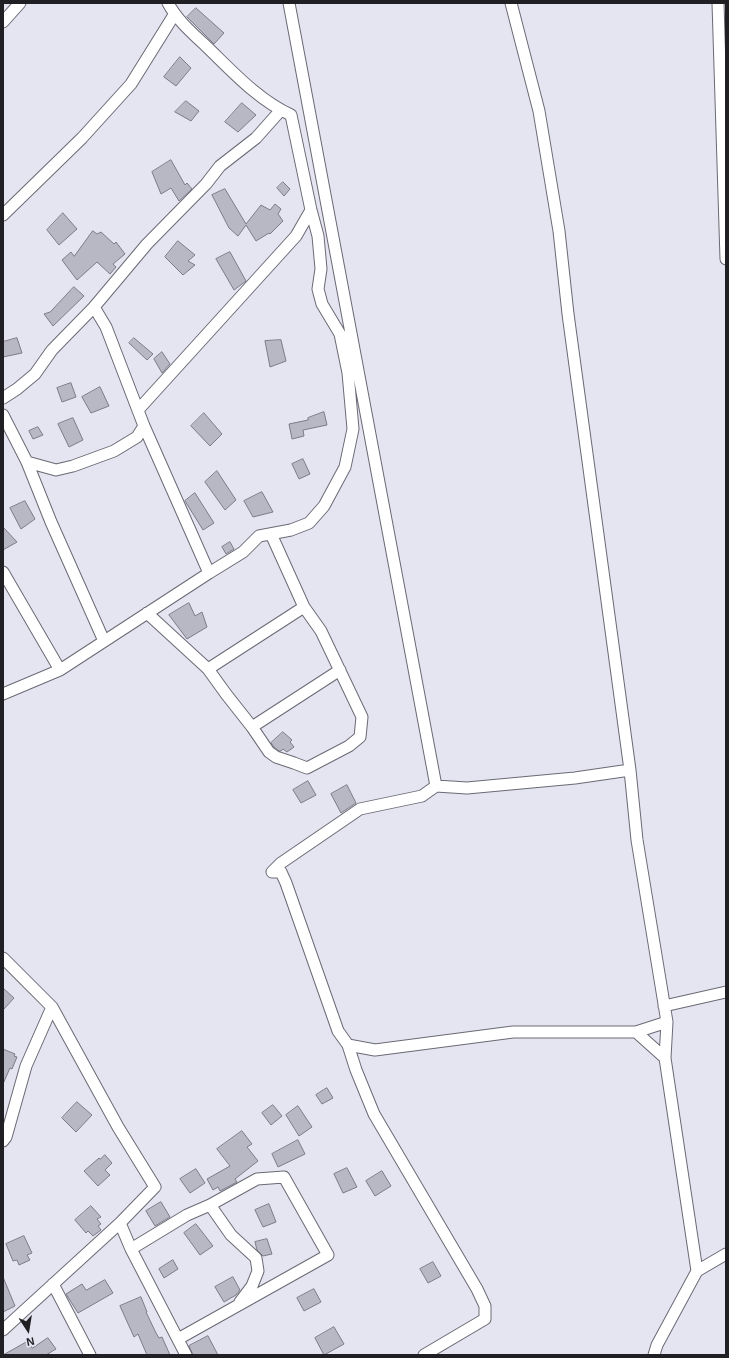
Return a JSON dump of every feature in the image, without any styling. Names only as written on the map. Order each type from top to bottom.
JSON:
[{"type":"street","points":[[3,22],[20,3]]},
{"type":"street","points":[[3,694],[60,670],[243,552],[258,536],[291,530],[309,523],[324,506],[345,467],[353,429],[348,373],[340,334],[322,304],[318,289],[321,269],[318,236],[291,116],[280,111],[254,91],[174,15],[168,3]]},
{"type":"street","points":[[289,3],[436,786]]},
{"type":"street","points":[[511,3],[539,111],[559,231],[568,314],[630,770],[637,840],[667,1022],[665,1058],[697,1271]]},
{"type":"street","points":[[718,3],[726,258]]},
{"type":"street","points":[[3,215],[82,138],[131,84],[174,15]]},
{"type":"street","points":[[3,398],[35,374],[52,350],[94,307],[147,244],[206,184],[220,166],[256,138],[280,111]]},
{"type":"street","points":[[138,410],[296,236],[311,210]]},
{"type":"street","points":[[94,307],[106,327],[144,426],[209,573]]},
{"type":"street","points":[[3,415],[27,462],[51,522],[104,641]]},
{"type":"street","points":[[27,462],[56,470],[73,466],[114,451],[137,437],[144,426]]},
{"type":"street","points":[[147,613],[208,669],[269,752],[276,757],[307,768],[349,746],[360,737],[362,717],[322,631],[304,607],[271,534]]},
{"type":"street","points":[[3,572],[60,670]]},
{"type":"street","points":[[208,669],[304,607]]},
{"type":"street","points":[[252,727],[340,670]]},
{"type":"street","points":[[424,1355],[485,1319],[485,1306],[477,1289],[374,1114],[356,1070],[348,1045],[338,1031],[281,872],[272,872],[281,863],[360,809],[422,796],[436,786],[467,788],[575,778],[630,770]]},
{"type":"street","points":[[3,958],[52,1007],[118,1127],[155,1187],[120,1223],[3,1330]]},
{"type":"street","points":[[664,1006],[726,992]]},
{"type":"street","points":[[3,1142],[6,1137],[26,1066],[52,1007]]},
{"type":"street","points":[[348,1045],[375,1050],[513,1032],[636,1032],[667,1022]]},
{"type":"street","points":[[636,1032],[665,1058]]},
{"type":"street","points":[[131,1249],[187,1215],[210,1205],[257,1179],[284,1177],[328,1255],[178,1339]]},
{"type":"street","points":[[210,1205],[231,1235],[256,1258],[258,1271],[252,1286],[236,1306]]},
{"type":"street","points":[[120,1223],[131,1249],[186,1355]]},
{"type":"street","points":[[654,1355],[657,1345],[697,1271],[726,1254]]},
{"type":"street","points":[[53,1284],[90,1355]]},
{"type":"building","points":[[196,8],[224,33],[214,44],[187,17]]},
{"type":"building","points":[[180,57],[191,68],[176,86],[164,77]]},
{"type":"building","points":[[186,101],[199,111],[191,121],[175,112]]},
{"type":"building","points":[[242,103],[256,115],[238,132],[225,122]]},
{"type":"building","points":[[171,160],[185,185],[187,183],[192,189],[179,201],[171,188],[161,194],[152,172]]},
{"type":"building","points":[[283,182],[290,189],[284,196],[277,188]]},
{"type":"building","points":[[225,189],[246,224],[261,205],[270,210],[275,204],[281,209],[278,214],[283,221],[270,234],[269,233],[256,241],[246,225],[238,236],[229,228],[212,195]]},
{"type":"building","points":[[63,213],[77,229],[59,245],[47,230]]},
{"type":"building","points":[[93,231],[97,234],[101,232],[114,244],[116,242],[125,254],[113,264],[116,267],[110,274],[97,262],[77,280],[62,260],[71,252],[74,256]]},
{"type":"building","points":[[178,241],[195,255],[188,261],[195,265],[183,275],[165,257]]},
{"type":"building","points":[[230,252],[246,281],[234,290],[216,259]]},
{"type":"building","points":[[74,287],[84,296],[53,326],[44,314],[50,312]]},
{"type":"building","points":[[17,338],[22,353],[3,357],[3,342]]},
{"type":"building","points":[[134,338],[153,354],[147,360],[129,343]]},
{"type":"building","points":[[281,340],[286,361],[270,367],[265,341]]},
{"type":"building","points":[[162,352],[170,364],[162,373],[154,359]]},
{"type":"building","points":[[71,383],[76,397],[62,402],[57,388]]},
{"type":"building","points":[[100,387],[109,406],[91,413],[82,397]]},
{"type":"building","points":[[324,412],[327,425],[303,430],[304,436],[292,439],[289,424],[308,420],[308,418]]},
{"type":"building","points":[[204,413],[222,434],[210,446],[191,426]]},
{"type":"building","points":[[73,418],[83,440],[69,447],[58,424]]},
{"type":"building","points":[[38,427],[43,435],[33,439],[29,431]]},
{"type":"building","points":[[303,459],[310,474],[299,479],[292,464]]},
{"type":"building","points":[[217,471],[236,500],[225,510],[205,482]]},
{"type":"building","points":[[262,492],[273,512],[253,517],[244,501]]},
{"type":"building","points":[[195,493],[214,523],[203,530],[185,501]]},
{"type":"building","points":[[25,501],[35,519],[21,529],[10,508]]},
{"type":"building","points":[[3,527],[17,542],[3,550]]},
{"type":"building","points":[[230,542],[234,549],[226,554],[222,547]]},
{"type":"building","points":[[189,603],[195,616],[202,612],[207,627],[187,639],[169,615]]},
{"type":"building","points":[[283,732],[292,740],[290,742],[294,747],[287,752],[283,749],[279,751],[271,743]]},
{"type":"building","points":[[308,781],[316,795],[301,803],[293,790]]},
{"type":"building","points":[[347,785],[356,803],[341,813],[331,794]]},
{"type":"building","points":[[3,988],[14,998],[3,1010]]},
{"type":"building","points":[[3,1049],[15,1054],[14,1056],[17,1057],[3,1084]]},
{"type":"building","points":[[327,1088],[333,1098],[322,1104],[316,1095]]},
{"type":"building","points":[[77,1102],[92,1115],[76,1132],[62,1118]]},
{"type":"building","points":[[273,1105],[282,1116],[271,1125],[262,1113]]},
{"type":"building","points":[[298,1106],[312,1127],[299,1136],[286,1115]]},
{"type":"building","points":[[242,1131],[252,1144],[247,1147],[258,1161],[235,1179],[237,1182],[220,1191],[218,1187],[213,1190],[207,1179],[230,1166],[217,1149]]},
{"type":"building","points":[[298,1140],[305,1154],[278,1167],[272,1154]]},
{"type":"building","points":[[105,1155],[112,1163],[105,1170],[110,1175],[98,1186],[84,1171],[99,1158],[100,1159]]},
{"type":"building","points":[[347,1168],[357,1187],[343,1193],[334,1174]]},
{"type":"building","points":[[196,1169],[205,1183],[190,1193],[180,1179]]},
{"type":"building","points":[[382,1171],[391,1186],[375,1196],[366,1181]]},
{"type":"building","points":[[161,1202],[170,1217],[155,1226],[146,1211]]},
{"type":"building","points":[[269,1204],[276,1222],[263,1227],[255,1210]]},
{"type":"building","points":[[91,1206],[101,1217],[97,1219],[101,1224],[98,1226],[101,1230],[93,1236],[88,1231],[86,1233],[75,1220]]},
{"type":"building","points":[[196,1224],[213,1246],[200,1255],[184,1233]]},
{"type":"building","points":[[24,1236],[32,1253],[27,1255],[30,1260],[19,1265],[17,1260],[13,1261],[6,1244]]},
{"type":"building","points":[[267,1239],[272,1254],[263,1256],[257,1250],[255,1242]]},
{"type":"building","points":[[173,1260],[178,1269],[164,1278],[159,1269]]},
{"type":"building","points":[[433,1262],[441,1276],[428,1283],[420,1269]]},
{"type":"building","points":[[3,1277],[15,1306],[3,1312]]},
{"type":"building","points":[[233,1277],[240,1290],[236,1295],[224,1302],[215,1287]]},
{"type":"building","points":[[105,1280],[113,1293],[78,1313],[66,1294],[82,1284],[86,1290]]},
{"type":"building","points":[[314,1289],[321,1302],[304,1311],[297,1298]]},
{"type":"building","points":[[141,1297],[156,1333],[159,1338],[162,1337],[170,1355],[147,1355],[138,1334],[134,1337],[120,1306]]},
{"type":"building","points":[[334,1327],[344,1344],[324,1355],[315,1338]]},
{"type":"building","points":[[208,1336],[218,1355],[193,1355],[189,1346]]},
{"type":"building","points":[[48,1338],[56,1349],[46,1355],[3,1355],[28,1341],[32,1348]]}]
